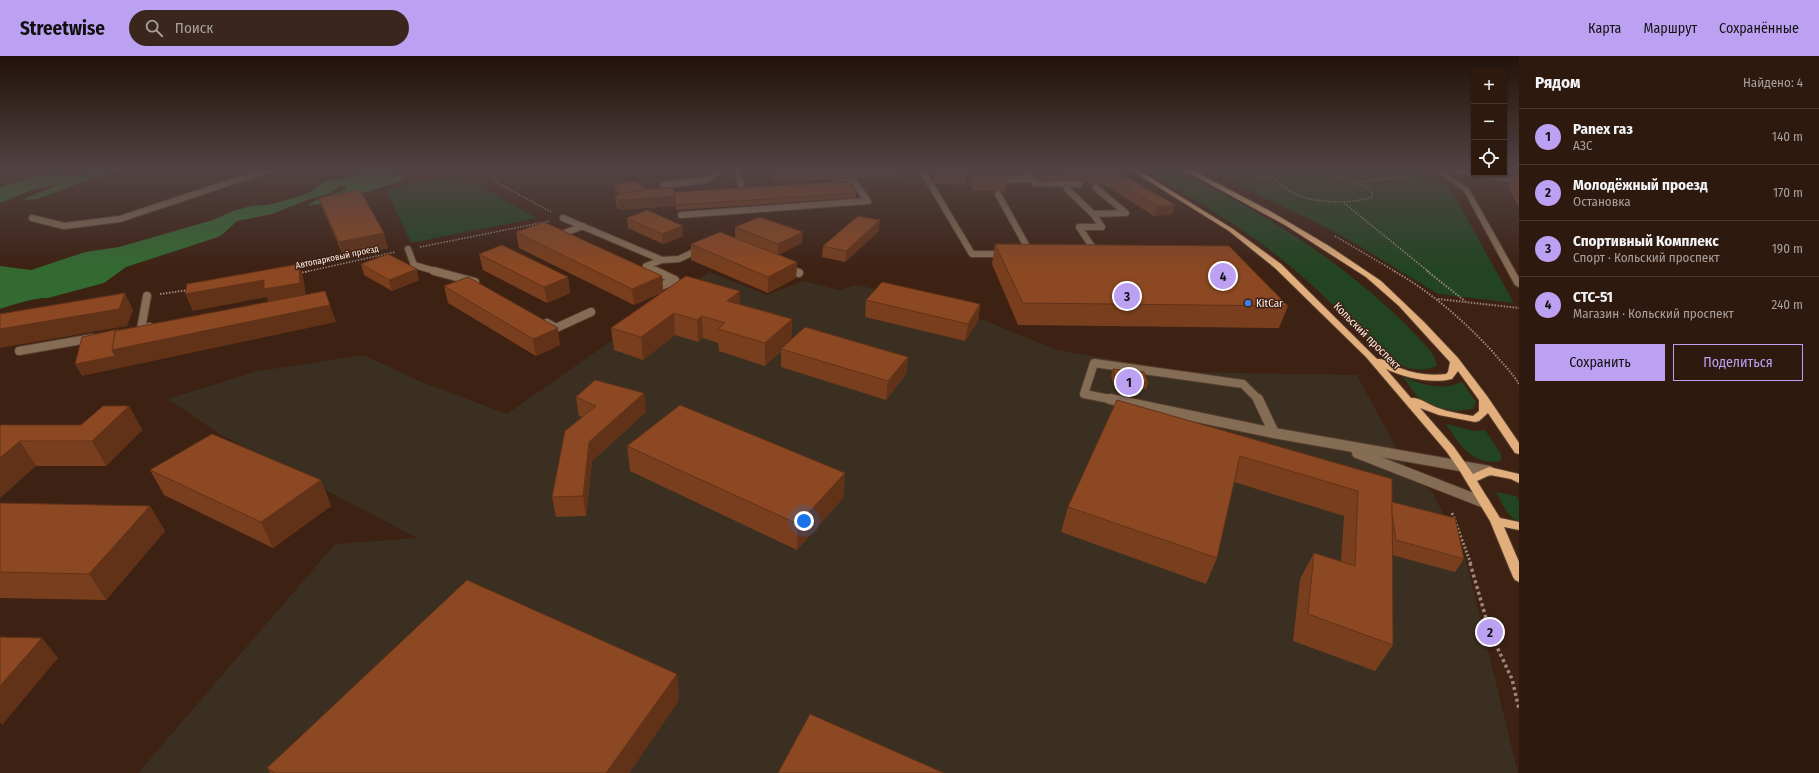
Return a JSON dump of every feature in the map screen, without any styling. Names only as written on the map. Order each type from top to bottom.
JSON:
[{"type":"main road","name":"Кольский проспект","points":[[1188,203],[1231,230],[1278,266],[1370,354],[1450,449],[1463,467],[1496,521],[1519,577]]},
{"type":"main road","points":[[1250,203],[1306,233],[1381,285],[1424,326],[1455,360],[1484,398],[1519,451]]},
{"type":"main road","points":[[1370,354],[1385,365],[1403,373],[1431,379],[1449,377],[1453,372],[1455,360]]},
{"type":"main road","points":[[1405,395],[1426,408],[1450,416],[1475,419],[1484,412],[1484,398]]},
{"type":"main road","points":[[1470,480],[1489,471],[1517,478]]},
{"type":"main road","points":[[1496,521],[1519,526]]},
{"type":"street","points":[[1474,203],[1519,285]]},
{"type":"lane","points":[[32,218],[64,226],[120,219],[168,203]]},
{"type":"lane","points":[[681,215],[835,203]]},
{"type":"lane","points":[[942,203],[972,254],[1016,254]]},
{"type":"lane","points":[[1003,203],[1027,254],[1038,254]]},
{"type":"lane","points":[[1082,203],[1093,214],[1102,227],[1079,227],[1098,255]]},
{"type":"lane","points":[[1093,214],[1126,213],[1115,203]]},
{"type":"lane","points":[[563,218],[662,260]]},
{"type":"lane","points":[[564,240],[557,236],[583,226]]},
{"type":"lane","points":[[647,279],[661,286],[675,280],[646,266],[662,260],[679,259],[712,244]]},
{"type":"lane","points":[[408,249],[414,265],[478,283],[484,287]]},
{"type":"lane","points":[[1090,255],[1106,255]]},
{"type":"lane","points":[[777,264],[799,272]]},
{"type":"lane","points":[[147,296],[138,330],[156,326]]},
{"type":"lane","points":[[543,321],[556,328],[591,312]]},
{"type":"lane","points":[[19,351],[103,336]]},
{"type":"lane","points":[[1274,433],[1257,397],[1243,384],[1094,364],[1084,394],[1274,433],[1489,471]]},
{"type":"lane","points":[[1315,440],[1369,456],[1411,475],[1484,503]]},
{"type":"path","points":[[536,203],[563,218]]},
{"type":"path","points":[[1345,203],[1465,301]]},
{"type":"path","name":"Автопарковый проезд","points":[[294,274],[408,249],[563,218]]},
{"type":"path","points":[[147,296],[194,290]]},
{"type":"path","points":[[1437,299],[1519,308]]},
{"type":"path","points":[[1452,513],[1476,578],[1490,632],[1512,679],[1519,709]]},
{"type":"shaded area","points":[[709,272],[767,295],[803,281],[839,290],[856,285],[972,308],[976,317],[1057,350],[1186,372],[1357,375],[1411,475],[1433,493],[1466,560],[1518,773],[138,773],[335,544],[417,538],[221,435],[168,399],[258,371],[364,355],[419,381],[507,414]]},
{"type":"green space","points":[[274,203],[299,203],[272,214],[237,221],[218,237],[126,267],[104,283],[0,309],[0,266],[31,270],[85,252],[119,247],[213,220],[233,211],[251,206]]},
{"type":"green space","points":[[311,203],[322,203],[307,206]]},
{"type":"green space","points":[[393,203],[510,203],[537,218],[411,243]]},
{"type":"green space","points":[[1200,203],[1241,203],[1314,249],[1366,288],[1390,309],[1428,348],[1434,356],[1437,366],[1420,370],[1408,368],[1392,361],[1295,270],[1248,234]]},
{"type":"green space","points":[[1277,203],[1459,203],[1514,303],[1438,294],[1356,244]]},
{"type":"green space","points":[[1403,377],[1432,386],[1447,386],[1462,382],[1476,402],[1473,409],[1456,411],[1437,407],[1419,399]]},
{"type":"green space","points":[[1446,424],[1474,431],[1485,430],[1501,454],[1501,461],[1491,462],[1475,457],[1462,446]]},
{"type":"green space","points":[[1496,492],[1516,496],[1519,501],[1519,521],[1511,517]]},
{"type":"building","points":[[321,203],[368,203],[384,233],[339,242]]},
{"type":"building","points":[[676,203],[699,203],[676,205]]},
{"type":"building","points":[[1153,203],[1172,203],[1175,205],[1157,206]]},
{"type":"building","points":[[647,210],[683,226],[662,234],[627,218]]},
{"type":"building","points":[[858,216],[880,220],[846,251],[823,246]]},
{"type":"building","points":[[760,217],[803,232],[778,244],[735,227]]},
{"type":"building","points":[[544,222],[662,276],[632,289],[516,232]]},
{"type":"building","points":[[720,232],[797,262],[768,277],[691,244]]},
{"type":"building","points":[[995,244],[1229,246],[1288,306],[1023,303]]},
{"type":"building","points":[[502,245],[568,277],[544,287],[479,254]]},
{"type":"building","points":[[388,254],[417,269],[389,280],[361,264]]},
{"type":"building","points":[[299,264],[300,283],[264,289],[264,280],[185,294],[187,284]]},
{"type":"building","points":[[686,276],[740,291],[727,301],[792,319],[765,343],[718,329],[725,323],[702,316],[697,320],[674,313],[641,337],[611,328]]},
{"type":"building","points":[[468,277],[558,328],[533,339],[444,286]]},
{"type":"building","points":[[882,282],[980,304],[968,324],[866,300]]},
{"type":"building","points":[[325,291],[330,305],[112,350],[115,331]]},
{"type":"building","points":[[125,293],[119,309],[0,329],[0,314]]},
{"type":"building","points":[[805,327],[908,357],[888,381],[781,349]]},
{"type":"building","points":[[119,329],[115,331],[112,350],[115,356],[75,364],[82,337]]},
{"type":"building","points":[[1113,369],[1144,372],[1148,383],[1116,380]]},
{"type":"building","points":[[595,380],[644,393],[589,442],[583,496],[552,497],[565,431],[596,406],[576,397]]},
{"type":"building","points":[[1117,400],[1392,479],[1393,645],[1308,614],[1314,553],[1355,566],[1358,491],[1240,456],[1217,558],[1068,507]]},
{"type":"building","points":[[680,405],[845,473],[798,524],[627,446]]},
{"type":"building","points":[[103,406],[129,406],[92,441],[20,441],[0,458],[0,425],[81,425]]},
{"type":"building","points":[[212,434],[321,480],[261,522],[150,470]]},
{"type":"building","points":[[1392,502],[1455,518],[1464,559],[1396,540],[1392,514]]},
{"type":"building","points":[[0,503],[150,506],[89,574],[0,572]]},
{"type":"building","points":[[467,580],[677,674],[606,773],[275,773],[267,768]]},
{"type":"building","points":[[0,637],[42,638],[0,686]]},
{"type":"building","points":[[810,714],[944,773],[778,773]]},
{"type":"place","name":"СТС-51","points":[[1223,276]]},
{"type":"place","name":"Спортивный Комплекс","points":[[1127,296]]},
{"type":"place","name":"KitCar","points":[[1248,303]]},
{"type":"place","name":"Panex газ","points":[[1129,382]]},
{"type":"place","name":"Молодёжный проезд","points":[[1490,632]]}]
